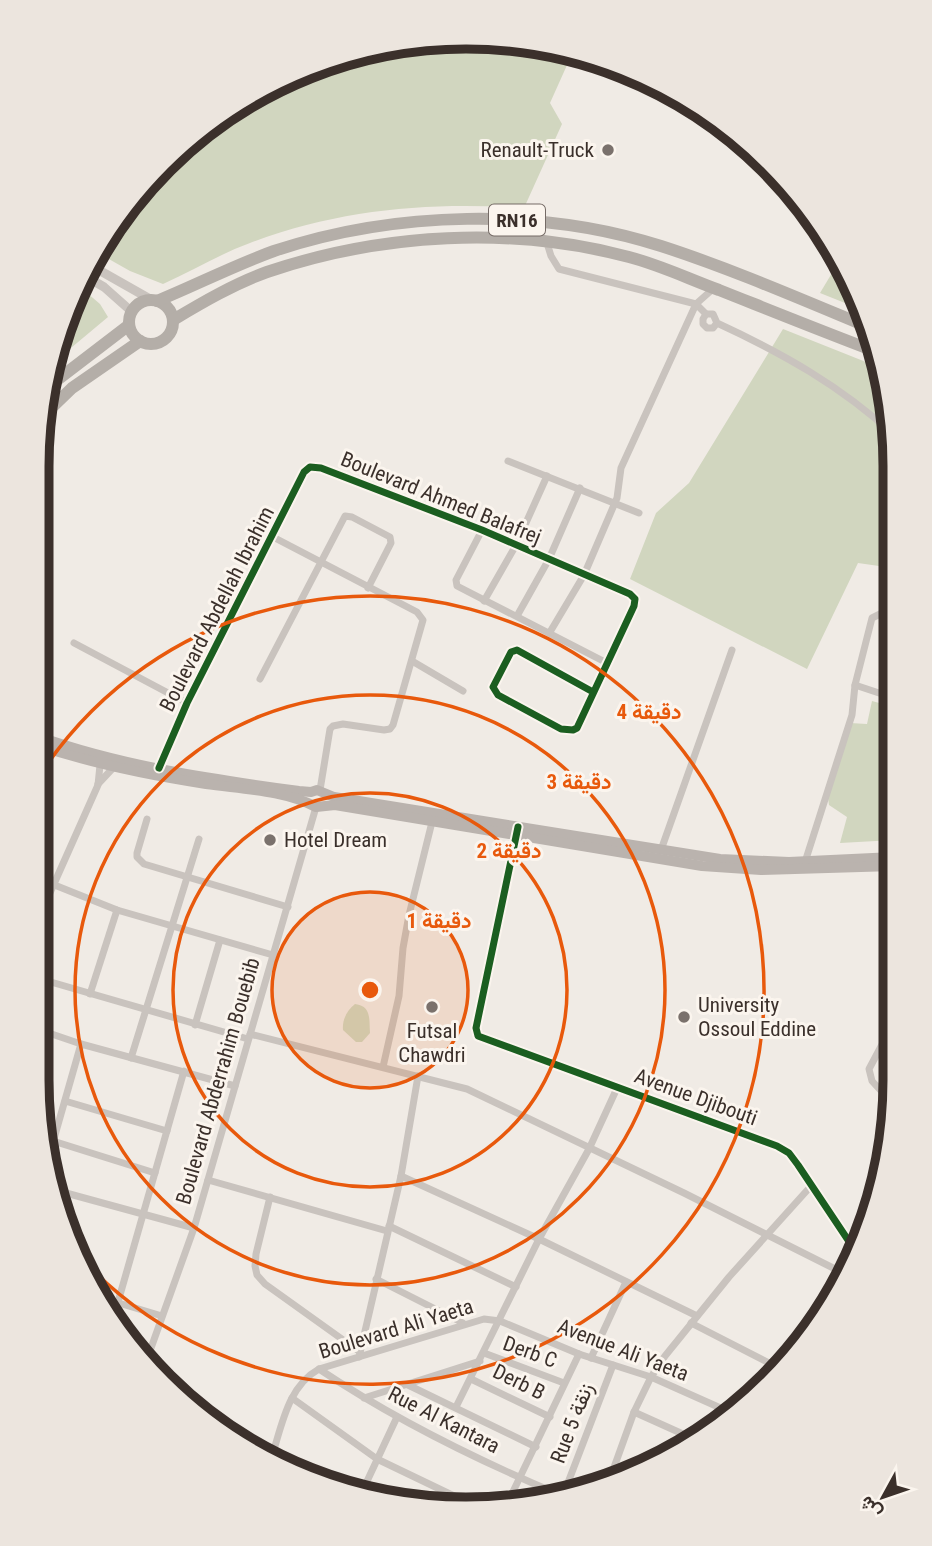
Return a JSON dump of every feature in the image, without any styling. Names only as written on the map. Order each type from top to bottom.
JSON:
[{"type":"highway","name":"RN16","points":[[131,311],[142,301],[153,300],[273,251],[331,235],[418,222],[505,219],[572,226],[660,246],[858,323]]},
{"type":"highway","name":"RN16","points":[[54,405],[72,387],[139,341],[147,344],[162,341],[168,335],[173,320],[205,301],[266,273],[343,251],[467,237],[547,243],[629,257],[866,348]]},
{"type":"highway","points":[[153,300],[168,308],[173,320]]},
{"type":"highway","points":[[131,311],[129,325],[139,341]]},
{"type":"highway","points":[[58,379],[129,325]]},
{"type":"main road","points":[[49,740],[102,757],[432,822],[742,861],[805,862],[883,858]]},
{"type":"main road","points":[[49,749],[113,768],[317,798],[334,797],[720,868],[790,870],[883,866]]},
{"type":"street","points":[[547,243],[551,257],[559,269],[696,304],[704,318],[705,327],[710,328],[717,323]]},
{"type":"street","points":[[98,270],[153,300]]},
{"type":"street","points":[[93,281],[131,311]]},
{"type":"street","points":[[550,632],[584,575],[615,504],[621,468],[696,304],[714,288]]},
{"type":"street","points":[[689,320],[716,317],[717,323]]},
{"type":"street","points":[[717,323],[802,365],[850,397],[880,423]]},
{"type":"street","points":[[508,461],[639,513]]},
{"type":"street","name":"Boulevard Ahmed Balafrej","points":[[310,467],[321,468],[482,530],[630,594],[635,599],[634,606],[607,663]]},
{"type":"street","name":"Boulevard Abdellah Ibrahim","points":[[159,768],[187,704],[304,472],[310,467]]},
{"type":"street","points":[[484,601],[516,545],[547,476]]},
{"type":"street","points":[[517,616],[549,559],[580,488]]},
{"type":"street","points":[[260,679],[345,516],[388,534],[391,543],[368,588]]},
{"type":"street","points":[[482,530],[456,582],[458,587],[607,663],[577,727],[566,731],[498,695],[493,687],[511,652],[516,650],[593,692]]},
{"type":"street","points":[[273,537],[420,614],[423,623],[412,661],[463,691]]},
{"type":"street","points":[[805,862],[852,715],[855,685],[872,618],[883,615]]},
{"type":"street","points":[[74,643],[187,704]]},
{"type":"street","points":[[661,850],[732,650]]},
{"type":"street","name":"Boulevard Abderrahim Bouebib","points":[[150,1352],[194,1228],[288,907],[317,798],[331,727],[338,724],[390,729],[412,661]]},
{"type":"street","points":[[855,685],[883,694]]},
{"type":"street","points":[[98,785],[100,765]]},
{"type":"street","points":[[49,894],[98,785],[113,768]]},
{"type":"street","points":[[147,819],[137,853],[139,861],[288,907]]},
{"type":"street","points":[[383,1067],[399,996],[409,915],[432,822]]},
{"type":"street","name":"Avenue Djibouti","points":[[517,832],[476,1028],[478,1036],[777,1146],[789,1153],[850,1243]]},
{"type":"street","points":[[131,1058],[199,839]]},
{"type":"street","points":[[49,883],[117,910],[273,955]]},
{"type":"street","points":[[90,995],[117,910]]},
{"type":"street","points":[[195,1025],[220,940]]},
{"type":"street","points":[[49,982],[195,1025],[383,1067],[467,1089],[837,1270]]},
{"type":"street","points":[[49,1033],[235,1086]]},
{"type":"street","points":[[882,1090],[872,1081],[869,1069],[883,1043]]},
{"type":"street","points":[[54,1139],[81,1044]]},
{"type":"street","points":[[118,1301],[184,1071]]},
{"type":"street","points":[[270,1197],[256,1254],[257,1275],[265,1284],[360,1354],[401,1176],[418,1076]]},
{"type":"street","points":[[456,1407],[539,1239],[589,1149],[618,1086]]},
{"type":"street","points":[[65,1101],[167,1131]]},
{"type":"street","points":[[54,1141],[155,1173]]},
{"type":"street","points":[[401,1176],[697,1316]]},
{"type":"street","points":[[208,1180],[388,1228],[516,1287]]},
{"type":"street","points":[[613,1470],[634,1412],[651,1377],[691,1323],[811,1186]]},
{"type":"street","points":[[64,1193],[194,1228]]},
{"type":"street","points":[[376,1279],[464,1324]]},
{"type":"street","points":[[591,1358],[626,1282]]},
{"type":"street","points":[[112,1300],[162,1316]]},
{"type":"street","name":"Boulevard Ali Yaeta","points":[[274,1450],[292,1398],[306,1377],[319,1369],[360,1354],[464,1324],[484,1319],[500,1321]]},
{"type":"street","name":"Avenue Ali Yaeta","points":[[500,1321],[579,1354],[651,1377],[723,1409]]},
{"type":"street","points":[[691,1323],[771,1364]]},
{"type":"street","points":[[512,1494],[579,1354]]},
{"type":"street","points":[[363,1398],[408,1385],[482,1357]]},
{"type":"street","name":"Derb C","points":[[482,1357],[564,1383]]},
{"type":"street","name":"Rue 5 زنقة","points":[[567,1484],[613,1365]]},
{"type":"street","name":"Rue Al Kantara","points":[[319,1369],[397,1417],[546,1489]]},
{"type":"street","name":"Derb B","points":[[471,1378],[550,1417]]},
{"type":"street","points":[[408,1385],[536,1447]]},
{"type":"street","points":[[292,1398],[377,1459],[456,1497]]},
{"type":"street","points":[[634,1412],[685,1435]]},
{"type":"street","points":[[365,1485],[397,1417]]},
{"type":"green space","points":[[439,50],[493,50],[569,62],[550,103],[562,124],[524,208],[419,207],[317,222],[239,247],[163,284],[130,271],[107,258],[91,283],[119,234],[135,212],[191,152],[234,119],[306,81],[358,63]]},
{"type":"green space","points":[[834,270],[851,305],[820,293]]},
{"type":"green space","points":[[87,293],[100,304],[108,317],[64,353]]},
{"type":"green space","points":[[783,329],[870,364],[882,439],[883,568],[858,563],[807,669],[630,579],[656,513],[689,483]]},
{"type":"green space","points":[[872,701],[883,704],[883,841],[840,843],[847,817],[829,805],[827,791],[850,723],[867,724]]},
{"type":"green space","points":[[355,1004],[367,1011],[369,1019],[370,1033],[362,1042],[356,1042],[343,1030],[346,1015]]},
{"type":"cycle path","points":[[159,768],[187,703],[304,472],[310,467],[321,468],[482,530],[630,594],[635,599],[634,606],[577,728],[561,729],[498,695],[493,687],[511,652],[517,650],[593,692]]},
{"type":"cycle path","points":[[518,827],[476,1028],[478,1036],[777,1146],[789,1153],[850,1243]]},
{"type":"place","name":"Renault-Truck","points":[[608,150]]},
{"type":"place","name":"Hotel Dream","points":[[270,840]]},
{"type":"place","name":"Futsal Chawdri","points":[[432,1007]]},
{"type":"place","name":"University Ossoul Eddine","points":[[684,1017]]}]
